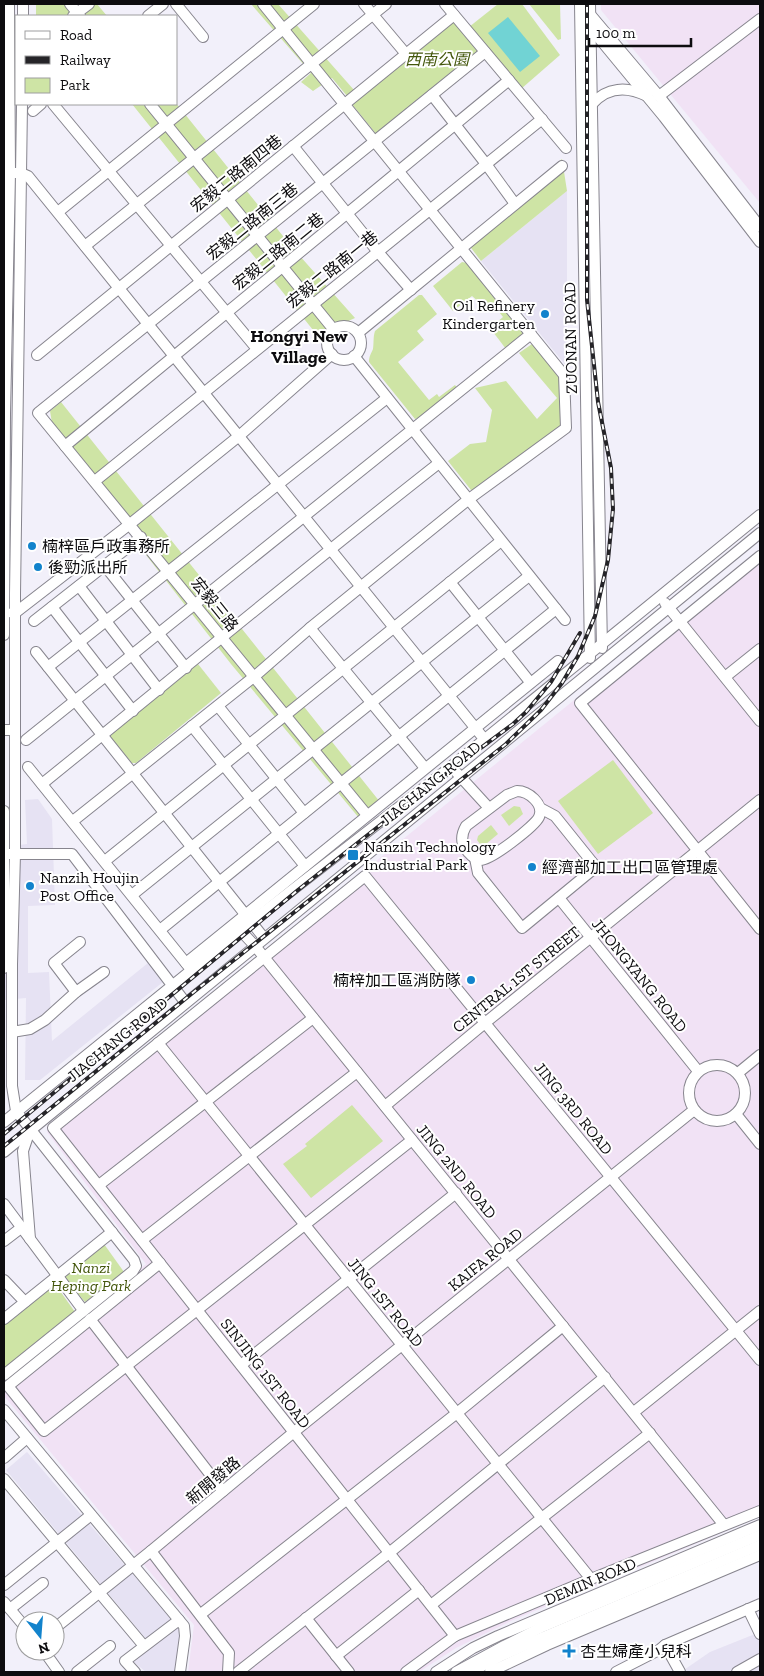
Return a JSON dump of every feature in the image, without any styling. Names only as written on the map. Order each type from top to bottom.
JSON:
[{"type":"street","points":[[8,840],[9,759],[15,730],[15,572],[20,260],[10,4]]},
{"type":"street","points":[[70,4],[77,15],[89,4]]},
{"type":"street","points":[[149,15],[163,4]]},
{"type":"street","points":[[176,4],[203,37]]},
{"type":"street","points":[[73,821],[218,706],[310,628],[469,499],[566,428],[564,375],[263,4]]},
{"type":"street","points":[[58,212],[314,4]]},
{"type":"street","points":[[364,4],[406,54]]},
{"type":"street","points":[[85,246],[386,4]]},
{"type":"street","points":[[445,4],[566,148]]},
{"type":"street","name":"ZUONAN ROAD","points":[[580,4],[585,16],[591,671]]},
{"type":"street","points":[[590,4],[658,85],[654,96]]},
{"type":"street","name":"ZUONAN ROAD","points":[[585,16],[590,4]]},
{"type":"street","name":"宏毅二路南四巷","points":[[37,355],[454,15]]},
{"type":"street","points":[[585,16],[591,28],[654,96],[760,242]]},
{"type":"street","points":[[585,16],[654,96],[760,227]]},
{"type":"street","points":[[654,96],[760,19]]},
{"type":"street","name":"ZUONAN ROAD","points":[[591,28],[601,644],[603,661]]},
{"type":"street","name":"宏毅二路南三巷","points":[[38,413],[485,52]]},
{"type":"street","name":"宏毅二路南二巷","points":[[65,446],[509,80]]},
{"type":"street","points":[[592,104],[599,96],[612,90],[630,90],[654,96]]},
{"type":"street","points":[[432,95],[515,204]]},
{"type":"street","points":[[4,634],[6,260],[22,105]]},
{"type":"street","points":[[33,111],[40,105]]},
{"type":"street","points":[[54,105],[257,349]]},
{"type":"street","points":[[151,105],[334,330]]},
{"type":"street","name":"宏毅二路南一巷","points":[[95,481],[542,119]]},
{"type":"street","points":[[293,146],[411,290]]},
{"type":"street","points":[[358,333],[562,166]]},
{"type":"street","points":[[16,173],[28,176],[58,212],[485,740]]},
{"type":"street","points":[[6,260],[20,260]]},
{"type":"street","points":[[349,326],[358,333],[361,343],[360,349],[354,356],[342,359],[332,354],[328,339],[334,330],[349,326]]},
{"type":"street","points":[[26,740],[531,334]]},
{"type":"street","points":[[4,613],[15,613],[130,524],[239,436],[332,354]]},
{"type":"street","points":[[354,356],[565,620]]},
{"type":"street","points":[[48,667],[387,398]]},
{"type":"street","name":"宏毅三路","points":[[38,413],[368,815]]},
{"type":"street","points":[[4,414],[18,415]]},
{"type":"street","points":[[4,429],[17,428]]},
{"type":"street","points":[[5,458],[17,458]]},
{"type":"street","points":[[42,784],[134,711],[330,548],[439,463]]},
{"type":"street","points":[[4,491],[16,492]]},
{"type":"street","name":"JIACHANG ROAD","points":[[4,1122],[173,987],[189,967],[241,931],[248,918],[452,766],[760,515]]},
{"type":"street","name":"JIACHANG ROAD","points":[[4,1152],[760,533]]},
{"type":"street","points":[[34,621],[141,537]]},
{"type":"street","points":[[105,861],[501,541]]},
{"type":"street","points":[[4,542],[16,542]]},
{"type":"street","points":[[760,556],[580,703],[760,929]]},
{"type":"street","points":[[104,566],[186,668]]},
{"type":"street","points":[[4,572],[15,572]]},
{"type":"street","points":[[132,895],[529,576]]},
{"type":"street","points":[[450,582],[530,682]]},
{"type":"street","points":[[79,586],[159,690]]},
{"type":"street","points":[[4,595],[15,594]]},
{"type":"street","points":[[660,596],[760,721]]},
{"type":"street","points":[[52,607],[134,711]]},
{"type":"street","points":[[160,930],[556,609]]},
{"type":"street","points":[[310,628],[425,768]]},
{"type":"street","points":[[725,677],[760,650]]},
{"type":"street","points":[[36,652],[264,938]]},
{"type":"street","points":[[28,767],[189,967],[248,918],[305,866],[558,661]]},
{"type":"street","points":[[4,664],[15,664]]},
{"type":"street","points":[[218,706],[304,813]]},
{"type":"street","points":[[192,726],[305,866]]},
{"type":"street","points":[[4,730],[15,730]]},
{"type":"street","points":[[452,766],[489,808]]},
{"type":"street","points":[[522,791],[537,802],[540,808],[539,818],[532,826],[490,858],[480,860],[475,858],[465,848],[462,833],[466,826],[506,795],[522,791]]},
{"type":"street","name":"CENTRAL 1ST STREET","points":[[386,1106],[485,1023],[760,800]]},
{"type":"street","points":[[475,858],[478,874],[522,928],[596,867],[555,816],[540,808]]},
{"type":"street","points":[[4,811],[10,854],[4,968]]},
{"type":"street","points":[[10,854],[72,854],[185,1002]]},
{"type":"street","name":"JING 3RD ROAD","points":[[264,957],[365,876],[760,1360]]},
{"type":"street","name":"JHONGYANG ROAD","points":[[559,898],[698,1071]]},
{"type":"street","points":[[4,1375],[133,1271],[136,1266],[134,1260],[16,1111],[12,1086],[12,1032],[8,997],[7,904]]},
{"type":"street","name":"JING 2ND ROAD","points":[[241,931],[386,1106],[724,1525]]},
{"type":"street","points":[[76,992],[54,962],[80,942]]},
{"type":"street","points":[[158,1043],[264,957]]},
{"type":"street","points":[[12,1032],[30,1029],[45,1020],[76,992],[104,972]]},
{"type":"street","points":[[4,980],[8,997]]},
{"type":"street","points":[[99,1185],[313,1018]]},
{"type":"street","name":"JING 1ST ROAD","points":[[158,1043],[592,1579]]},
{"type":"street","name":"SINJING 1ST ROAD","points":[[158,1043],[53,1128],[455,1636]]},
{"type":"street","points":[[738,1073],[760,1055]]},
{"type":"street","points":[[720,1064],[732,1068],[738,1073],[744,1083],[746,1092],[743,1104],[736,1114],[721,1121],[712,1121],[694,1110],[689,1099],[689,1086],[698,1071],[705,1067],[720,1064]]},
{"type":"street","points":[[142,1240],[357,1072]]},
{"type":"street","name":"KAIFA ROAD","points":[[294,1432],[694,1110]]},
{"type":"street","points":[[736,1114],[760,1144]]},
{"type":"street","points":[[30,1239],[24,1151],[31,1129]]},
{"type":"street","points":[[160,1263],[8,1386],[44,1431],[412,1140]]},
{"type":"street","points":[[241,1365],[456,1193]]},
{"type":"street","points":[[4,1204],[83,1310]]},
{"type":"street","points":[[4,1241],[21,1228]]},
{"type":"street","points":[[4,1319],[112,1232]]},
{"type":"street","points":[[4,1280],[25,1302]]},
{"type":"street","points":[[634,1412],[760,1311]]},
{"type":"street","points":[[90,1320],[223,1491]]},
{"type":"street","points":[[201,1614],[457,1413],[563,1326]]},
{"type":"street","points":[[238,1672],[389,1553],[605,1377]]},
{"type":"street","points":[[4,1410],[186,1630],[180,1672]]},
{"type":"street","name":"新開發路","points":[[65,1620],[152,1551],[294,1432]]},
{"type":"street","points":[[431,1605],[650,1433]]},
{"type":"street","points":[[4,1458],[27,1438]]},
{"type":"street","points":[[4,1479],[144,1646]]},
{"type":"street","points":[[406,1672],[455,1636],[760,1511]]},
{"type":"street","points":[[4,1585],[91,1515]]},
{"type":"street","name":"DEMIN ROAD","points":[[436,1672],[473,1648],[498,1636],[760,1525]]},
{"type":"street","name":"DEMIN ROAD","points":[[456,1672],[540,1628],[760,1534]]},
{"type":"street","name":"DEMIN ROAD","points":[[471,1672],[541,1638],[760,1545]]},
{"type":"street","points":[[152,1551],[229,1653],[228,1672]]},
{"type":"street","points":[[490,1672],[547,1645],[760,1555]]},
{"type":"street","points":[[7,1606],[44,1583]]},
{"type":"street","points":[[336,1656],[419,1590]]},
{"type":"street","points":[[618,1672],[659,1650],[665,1644],[760,1604]]},
{"type":"street","points":[[748,1609],[760,1634]]},
{"type":"street","points":[[306,1618],[349,1672]]},
{"type":"street","points":[[135,1672],[125,1661],[179,1620]]},
{"type":"street","points":[[665,1644],[680,1672]]},
{"type":"street","points":[[77,1672],[110,1646]]},
{"type":"street","points":[[738,1672],[760,1659]]},
{"type":"street","points":[[51,1661],[59,1672]]},
{"type":"shaded area","points":[[601,4],[760,4],[760,203],[601,10]]},
{"type":"shaded area","name":"Oil Refinery Kindergarten","points":[[567,191],[567,367],[481,261]]},
{"type":"shaded area","name":"Nanzih Technology Industrial Park","points":[[760,549],[760,1517],[513,1620],[456,1648],[419,1672],[188,1672],[194,1625],[4,1396],[4,1380],[146,1264],[47,1132],[49,1127]]},
{"type":"shaded area","points":[[38,799],[52,819],[55,905],[28,906],[28,973],[49,972],[52,1041],[148,963],[163,982],[40,1080],[25,1080],[26,998],[4,1000],[4,847],[27,844],[25,800]]},
{"type":"shaded area","points":[[27,1452],[181,1630],[175,1672],[146,1672],[134,1662],[152,1646],[6,1470]]},
{"type":"shaded area","points":[[760,1632],[760,1672],[681,1672],[710,1652]]},
{"type":"green space","points":[[36,4],[97,4],[106,15],[36,15]]},
{"type":"green space","points":[[251,4],[278,4],[354,90],[347,96],[332,78],[313,91],[301,82],[311,73]]},
{"type":"green space","points":[[498,4],[522,4],[560,55],[521,89],[469,27]]},
{"type":"green space","points":[[529,4],[560,4],[561,39],[558,40]]},
{"type":"green space","name":"西南公園","points":[[454,19],[480,51],[377,135],[351,103]]},
{"type":"green space","points":[[133,105],[178,105],[291,246],[355,318],[317,335]]},
{"type":"green space","points":[[562,159],[567,191],[481,261],[465,240]]},
{"type":"green space","points":[[462,262],[467,263],[525,330],[524,335],[506,349],[490,328],[503,317],[492,303],[487,306],[483,302],[481,304],[472,296],[453,311],[433,286]]},
{"type":"green space","points":[[419,295],[422,295],[437,314],[417,331],[424,340],[398,362],[429,400],[437,394],[439,397],[455,385],[458,389],[421,417],[415,419],[369,362],[375,331]]},
{"type":"green space","points":[[532,344],[537,347],[561,376],[563,426],[476,491],[471,490],[448,461],[470,444],[486,442],[492,410],[475,388],[506,381],[537,419],[557,398],[519,353]]},
{"type":"green space","points":[[61,402],[380,802],[359,818],[231,664],[139,546],[147,539],[52,423],[50,411]]},
{"type":"green space","points":[[198,664],[221,693],[136,763],[132,763],[111,738],[111,734]]},
{"type":"green space","points":[[613,760],[653,813],[598,854],[558,801]]},
{"type":"green space","points":[[514,806],[520,807],[523,814],[509,826],[501,815]]},
{"type":"green space","points":[[491,825],[498,834],[486,844],[480,844],[477,840],[478,836]]},
{"type":"green space","points":[[352,1105],[383,1141],[311,1198],[283,1164],[307,1146],[305,1144]]},
{"type":"green space","name":"Nanzi Heping Park","points":[[104,1244],[124,1272],[85,1302],[63,1276]]},
{"type":"green space","name":"Nanzi Heping Park","points":[[55,1284],[75,1312],[4,1369],[4,1323]]},
{"type":"water","points":[[508,17],[540,56],[520,72],[488,33]]},
{"type":"railway","points":[[4,1146],[195,991],[506,744],[541,710],[562,683],[578,656],[595,616],[608,560],[613,509],[611,468],[598,402],[587,300],[587,4]]},
{"type":"railway","points":[[4,1134],[298,890],[431,785],[513,724],[526,712],[551,682],[580,633]]},
{"type":"place","name":"Oil Refinery Kindergarten","points":[[545,314]]},
{"type":"place","name":"楠梓區戶政事務所","points":[[32,546]]},
{"type":"place","name":"後勁派出所","points":[[38,567]]},
{"type":"place","name":"Nanzih Technology Industrial Park","points":[[353,855]]},
{"type":"place","name":"經濟部加工出口區管理處","points":[[532,867]]},
{"type":"place","name":"Nanzih Houjin Post Office","points":[[30,886]]},
{"type":"place","name":"楠梓加工區消防隊","points":[[471,980]]},
{"type":"place","name":"杏生婦產小兒科","points":[[569,1651]]},
{"type":"district","name":"Hongyi New Village","points":[[299,346]]}]
